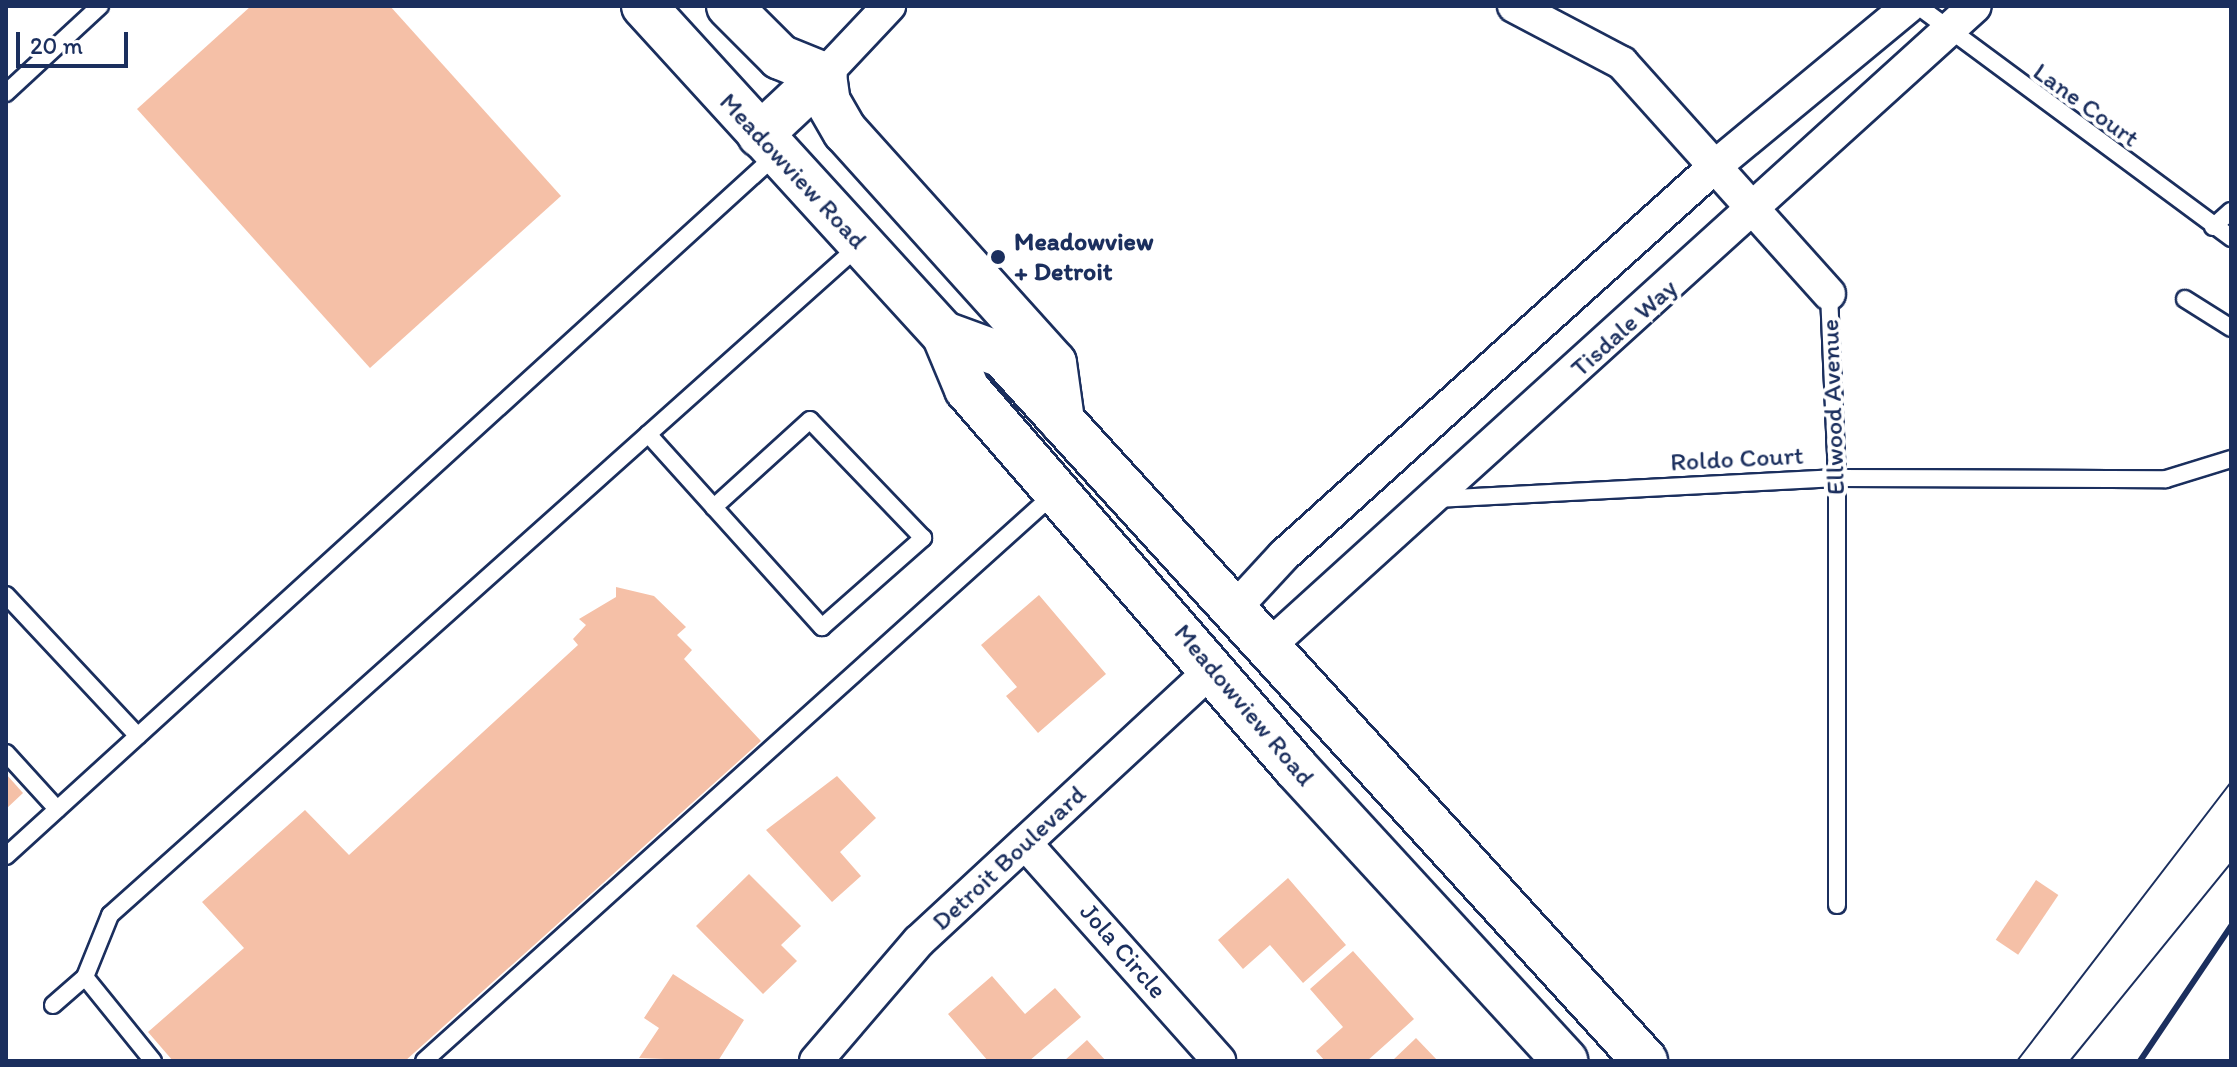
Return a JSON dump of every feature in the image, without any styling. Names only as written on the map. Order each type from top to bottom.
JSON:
[{"type":"main road","name":"Meadowview Road","points":[[644,6],[944,334],[967,389],[1214,668],[1296,768],[1565,1061]]},
{"type":"main road","points":[[729,6],[780,57],[824,75]]},
{"type":"main road","points":[[769,144],[824,75]]},
{"type":"main road","points":[[824,75],[828,102],[845,131],[1054,363],[1062,421]]},
{"type":"main road","name":"Meadowview Road","points":[[944,334],[1002,355],[1270,645]]},
{"type":"main road","points":[[1214,668],[1236,607]]},
{"type":"main road","points":[[1214,668],[1270,645],[1645,1061]]},
{"type":"street","points":[[824,75],[889,6]]},
{"type":"street","name":"Ellwood Avenue","points":[[1514,6],[1622,63],[1751,213],[1829,294]]},
{"type":"street","points":[[1236,607],[1283,556],[1713,168],[1909,6]]},
{"type":"street","name":"Tisdale Way","points":[[1270,645],[1751,213],[1975,6]]},
{"type":"street","name":"Detroit Boulevard","points":[[816,1061],[919,941],[1214,668]]},
{"type":"street","name":"Jola Circle","points":[[1025,843],[1219,1061]]},
{"type":"lane","points":[[6,93],[100,6]]},
{"type":"lane","name":"Lane Court","points":[[1918,6],[1944,32],[2231,238]]},
{"type":"lane","points":[[6,856],[769,144]]},
{"type":"lane","points":[[2213,227],[2231,211]]},
{"type":"lane","points":[[53,1005],[85,977],[110,915],[861,244]]},
{"type":"lane","name":"Ellwood Avenue","points":[[1829,294],[1837,478],[1837,905]]},
{"type":"lane","points":[[2185,299],[2231,328]]},
{"type":"lane","points":[[648,434],[822,627],[923,538],[810,420],[714,507]]},
{"type":"lane","name":"Roldo Court","points":[[1434,499],[1837,478],[2166,479],[2231,459]]},
{"type":"lane","points":[[424,1061],[1056,492]]},
{"type":"lane","points":[[6,595],[138,736]]},
{"type":"lane","points":[[6,753],[57,809]]},
{"type":"lane","points":[[85,977],[153,1061]]},
{"type":"building","points":[[251,6],[390,6],[561,196],[370,368],[137,109]]},
{"type":"building","points":[[616,587],[654,596],[686,627],[677,635],[692,650],[684,659],[761,741],[405,1061],[173,1061],[148,1032],[244,948],[202,902],[305,810],[349,855],[578,645],[573,639],[586,625],[579,619],[616,597]]},
{"type":"building","points":[[1039,595],[1106,674],[1038,733],[1006,696],[1017,687],[981,645]]},
{"type":"building","points":[[6,774],[23,793],[6,809]]},
{"type":"building","points":[[837,776],[876,818],[840,852],[861,876],[832,902],[766,830]]},
{"type":"building","points":[[749,874],[801,926],[781,945],[797,961],[763,994],[696,926]]},
{"type":"building","points":[[1288,878],[1346,945],[1303,983],[1270,945],[1243,969],[1218,940]]},
{"type":"building","points":[[2036,880],[2058,895],[2018,955],[1996,940]]},
{"type":"building","points":[[1353,951],[1414,1019],[1367,1061],[1325,1061],[1316,1051],[1343,1027],[1310,989]]},
{"type":"building","points":[[673,974],[744,1020],[718,1061],[639,1058],[659,1028],[644,1018]]},
{"type":"building","points":[[992,976],[1025,1014],[1055,988],[1081,1017],[1029,1061],[988,1061],[948,1014]]},
{"type":"building","points":[[1416,1038],[1438,1061],[1392,1061]]},
{"type":"building","points":[[1087,1040],[1106,1061],[1064,1061]]},
{"type":"tram line","points":[[2017,1061],[2231,782]]},
{"type":"tram line","points":[[2070,1061],[2231,863]]},
{"type":"railway","points":[[2140,1061],[2231,926]]},
{"type":"place","name":"Meadowview + Detroit","points":[[998,257]]}]
